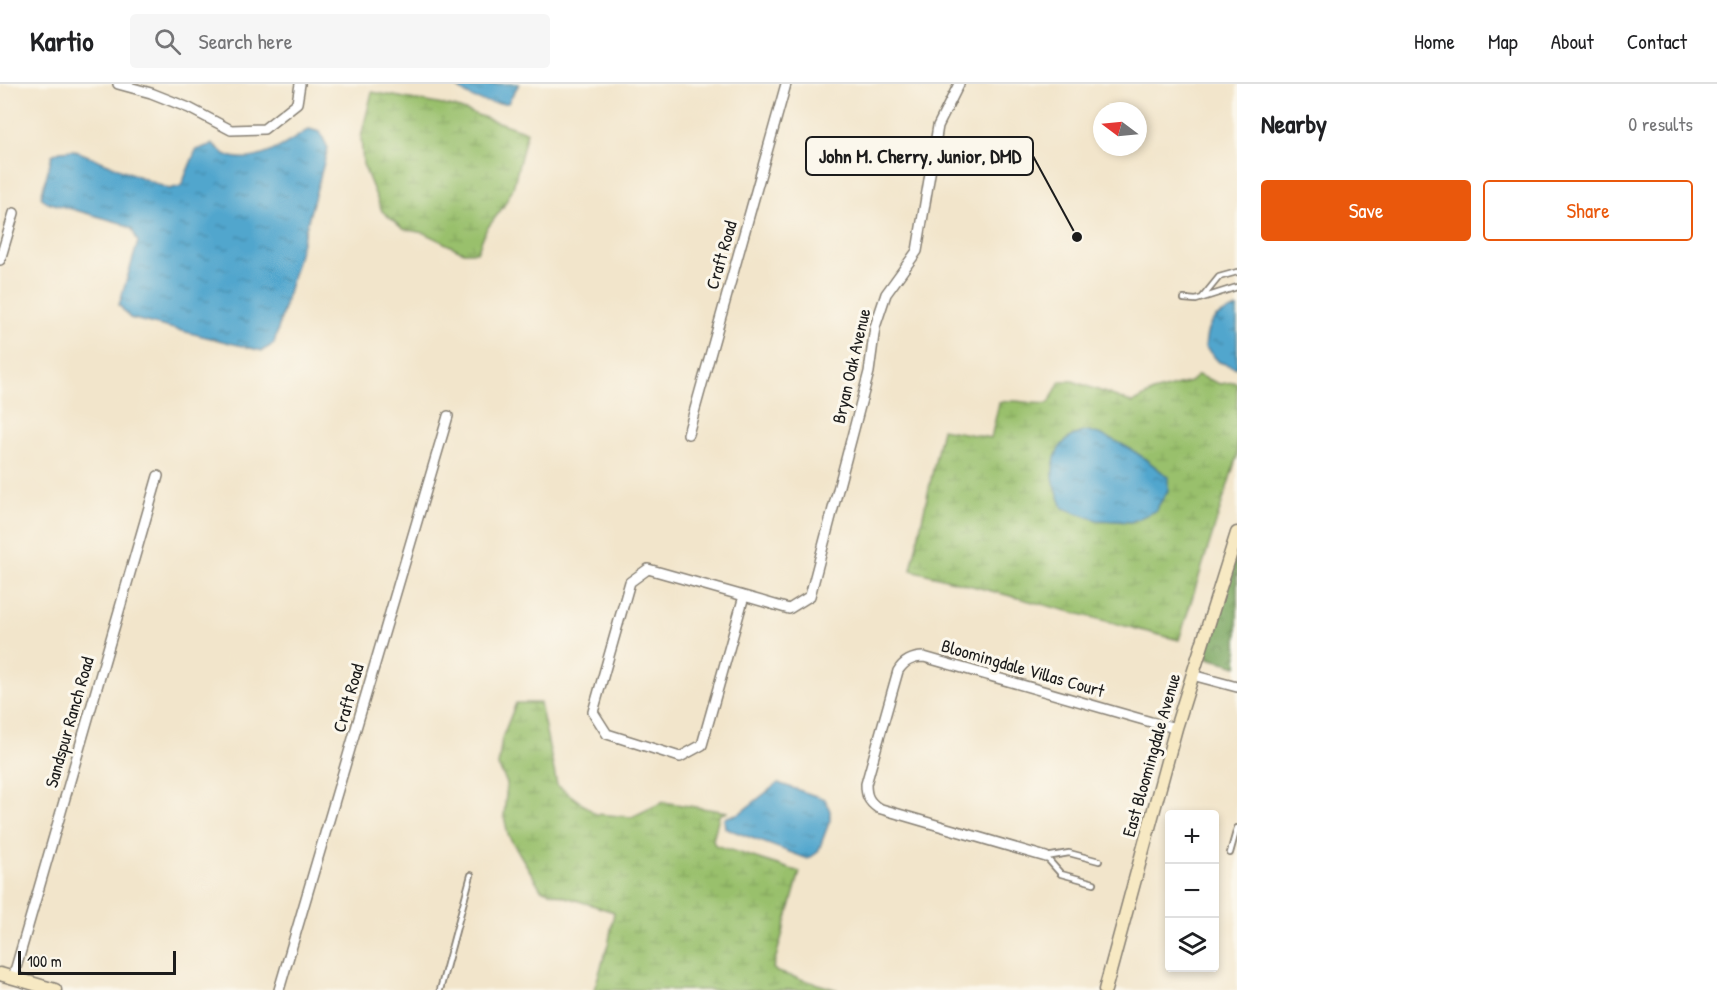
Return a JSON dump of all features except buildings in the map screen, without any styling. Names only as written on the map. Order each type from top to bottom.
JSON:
[{"type":"main road","name":"East Bloomingdale Avenue","points":[[1105,990],[1176,728],[1237,533]]},
{"type":"main road","points":[[0,974],[55,990]]},
{"type":"street","points":[[118,84],[151,93],[189,108],[231,130],[264,129],[297,103],[300,84]]},
{"type":"street","name":"Craft Road","points":[[688,434],[786,84]]},
{"type":"street","name":"Bryan Oak Avenue","points":[[744,596],[702,745],[680,757],[607,734],[593,712],[630,582],[648,569],[744,596],[789,609],[810,596],[869,372],[875,327],[886,294],[917,250],[938,126],[959,84]]},
{"type":"street","points":[[0,260],[14,213]]},
{"type":"street","name":"Craft Road","points":[[279,990],[448,416]]},
{"type":"street","name":"Sandspur Ranch Road","points":[[13,978],[158,476]]},
{"type":"street","name":"Bloomingdale Villas Court","points":[[1046,857],[878,808],[872,804],[868,798],[866,783],[898,671],[902,664],[916,657],[924,657],[1176,728]]},
{"type":"street","points":[[1192,675],[1237,687]]},
{"type":"lane","points":[[1202,298],[1219,277],[1237,272]]},
{"type":"lane","points":[[1184,299],[1196,300],[1237,287]]},
{"type":"lane","points":[[1230,853],[1237,828]]},
{"type":"lane","points":[[1046,857],[1069,854],[1098,861]]},
{"type":"lane","points":[[1046,857],[1061,874],[1094,883]]},
{"type":"lane","points":[[440,990],[471,875]]},
{"type":"green space","points":[[372,92],[454,107],[527,132],[513,188],[503,207],[486,230],[477,252],[463,252],[424,233],[403,229],[382,211],[363,164],[361,137]]},
{"type":"green space","points":[[1198,375],[1220,384],[1237,383],[1237,456],[1179,640],[911,570],[942,429],[991,438],[999,403],[1011,401],[1049,403],[1060,381],[1073,381],[1133,403],[1153,392],[1190,382]]},
{"type":"green space","points":[[1237,552],[1237,666],[1204,657]]},
{"type":"green space","points":[[516,703],[540,703],[557,785],[596,814],[632,817],[663,802],[728,812],[719,816],[713,840],[715,845],[800,872],[773,968],[777,972],[838,990],[594,990],[609,941],[614,912],[541,889],[508,835],[504,816],[507,783],[498,766],[502,738]]},
{"type":"water","points":[[458,84],[519,84],[508,103],[501,103],[474,98],[457,87]]},
{"type":"water","points":[[309,129],[320,132],[328,148],[274,344],[262,351],[130,318],[119,305],[138,242],[132,229],[121,223],[47,202],[41,197],[52,155],[60,151],[74,150],[169,189],[181,186],[196,150],[212,144],[221,152],[237,158],[259,156],[291,141]]},
{"type":"water","points":[[1237,308],[1237,368],[1219,362],[1205,347],[1207,331],[1213,321],[1222,314]]},
{"type":"water","points":[[1089,431],[1131,450],[1168,477],[1168,491],[1155,511],[1131,522],[1097,520],[1063,508],[1053,477],[1057,452],[1066,440]]},
{"type":"water","points":[[778,783],[825,799],[830,811],[830,820],[818,852],[808,859],[725,828],[724,818],[740,813]]},
{"type":"place","name":"John M. Cherry, Junior, DMD","points":[[1077,237]]}]
